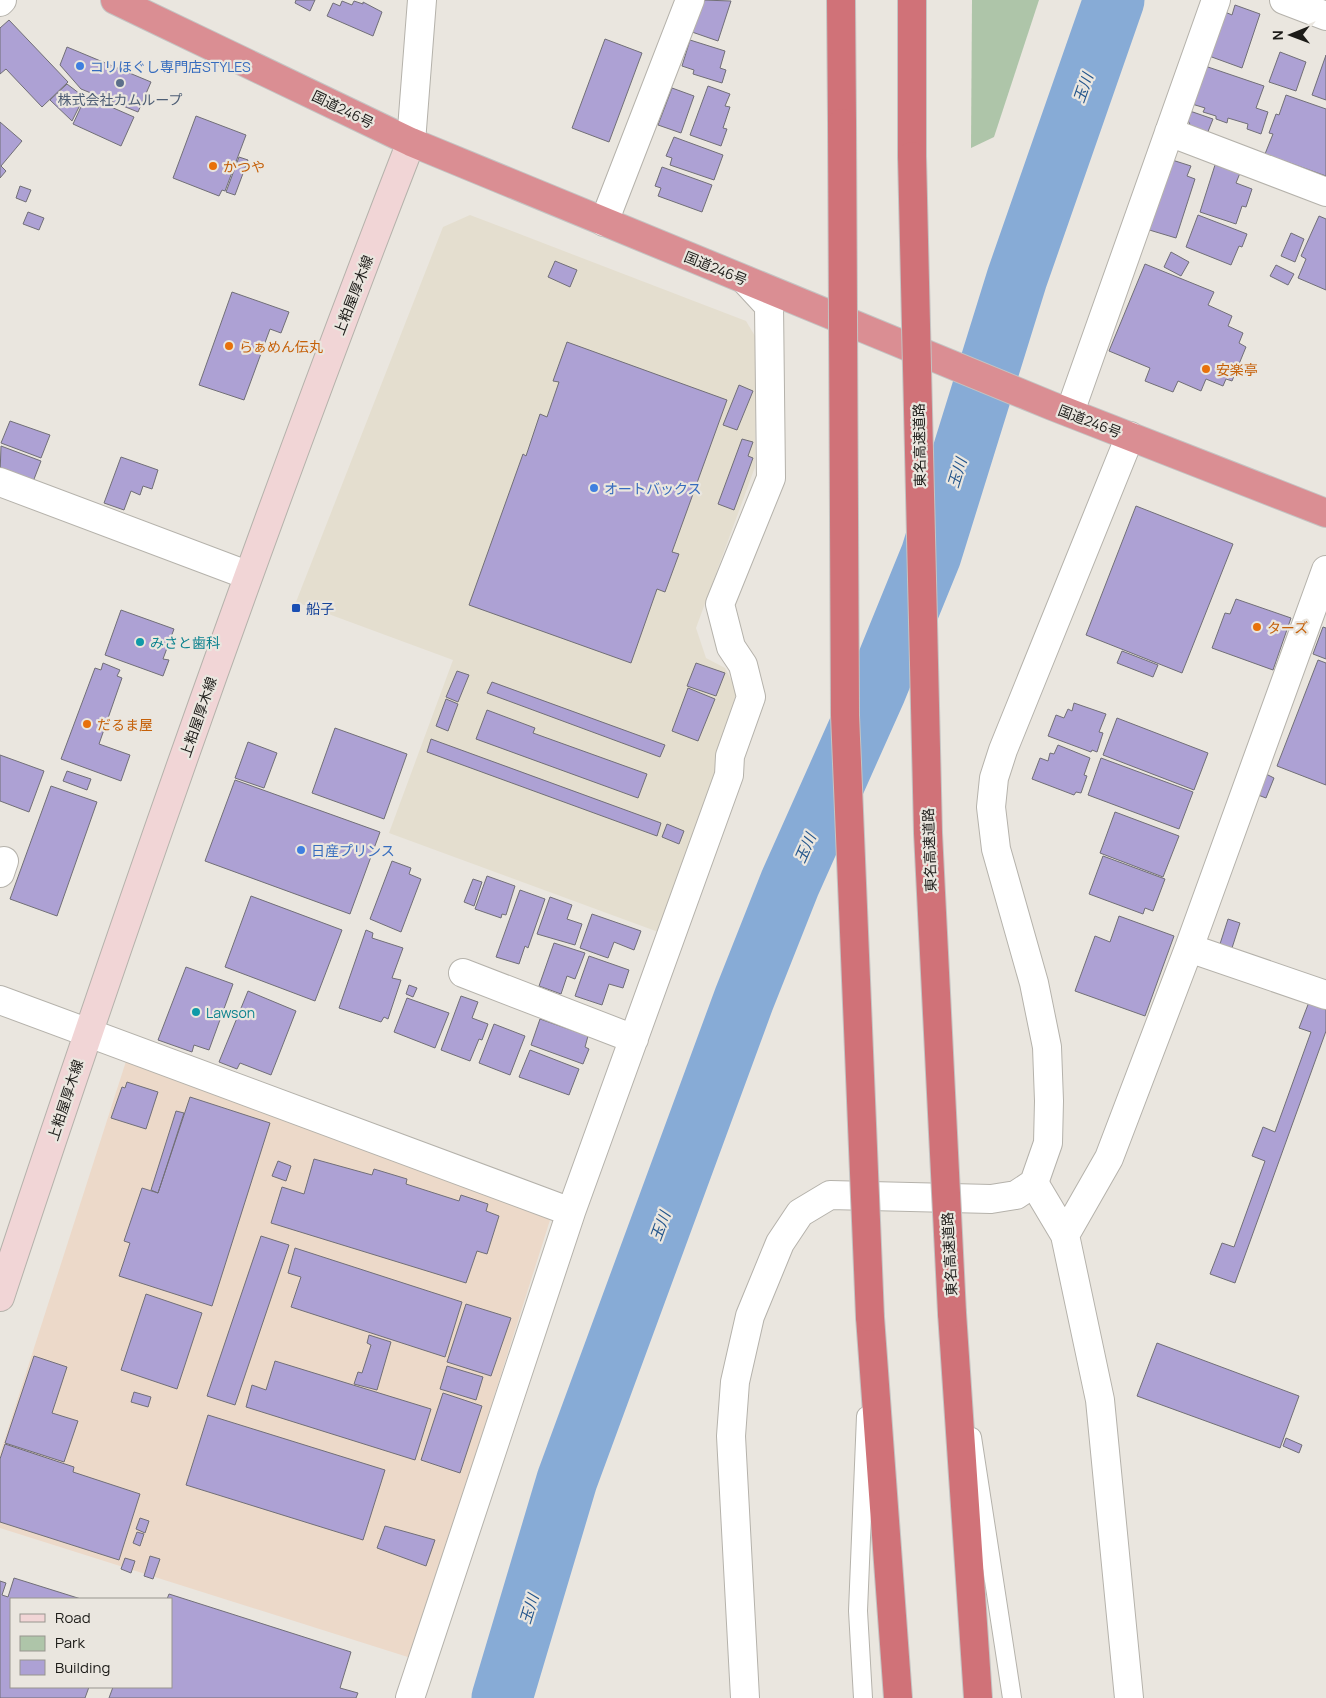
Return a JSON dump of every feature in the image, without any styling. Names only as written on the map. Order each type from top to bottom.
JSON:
[{"type":"highway","name":"国道246号","points":[[115,0],[411,142],[1061,409],[1326,513]]},
{"type":"highway","points":[[840,0],[845,715],[870,1317],[898,1698]]},
{"type":"highway","name":"東名高速道路","points":[[912,0],[912,176],[928,833],[952,1313],[978,1698]]},
{"type":"main road","name":"上粕屋厚木線","points":[[0,1297],[87,1033],[247,575],[411,142]]},
{"type":"street","points":[[411,142],[422,0]]},
{"type":"street","points":[[604,222],[690,0]]},
{"type":"street","points":[[1061,409],[1169,132],[1216,0]]},
{"type":"street","points":[[1284,0],[1326,16]]},
{"type":"street","points":[[1169,132],[1326,192]]},
{"type":"street","points":[[410,1698],[570,1212],[729,775],[730,756],[751,697],[744,665],[731,647],[720,604],[770,478],[769,306],[745,280]]},
{"type":"street","points":[[745,1698],[730,1436],[735,1382],[750,1316],[780,1243],[800,1213],[830,1195],[991,1199],[1016,1195],[1034,1183],[1048,1143],[1049,1101],[1046,1047],[1034,984],[996,849],[991,807],[994,778],[1003,750],[1130,436]]},
{"type":"street","points":[[0,482],[247,575]]},
{"type":"street","points":[[1065,1235],[1108,1158],[1189,948],[1326,570]]},
{"type":"street","points":[[1189,948],[1326,995]]},
{"type":"street","points":[[463,973],[634,1039]]},
{"type":"street","points":[[0,1000],[570,1212]]},
{"type":"street","points":[[1034,1183],[1065,1235],[1100,1400],[1129,1698]]},
{"type":"lane","points":[[952,1313],[998,1598],[1012,1698]]},
{"type":"lane","points":[[863,1698],[858,1611],[870,1317]]},
{"type":"shaded area","points":[[470,215],[746,321],[755,336],[755,467],[696,628],[706,658],[725,668],[737,691],[715,760],[716,774],[661,933],[389,833],[453,660],[296,602],[443,227]]},
{"type":"shaded area","points":[[128,1055],[551,1217],[411,1658],[0,1528],[0,1454]]},
{"type":"green space","points":[[972,0],[1039,0],[994,137],[971,148]]},
{"type":"building","points":[[296,0],[315,0],[310,11],[295,3]]},
{"type":"building","points":[[703,0],[731,1],[718,41],[692,32]]},
{"type":"building","points":[[342,1],[352,5],[354,1],[363,4],[363,2],[382,12],[373,36],[327,16],[333,3],[340,6]]},
{"type":"building","points":[[1235,5],[1260,14],[1242,68],[1209,56],[1225,12],[1232,15]]},
{"type":"building","points":[[9,20],[68,82],[42,107],[6,69],[0,74],[0,28]]},
{"type":"building","points":[[605,39],[642,53],[609,142],[572,128]]},
{"type":"building","points":[[690,40],[725,51],[720,68],[726,70],[722,83],[693,74],[694,70],[682,66]]},
{"type":"building","points":[[67,47],[151,82],[138,112],[81,89],[60,65]]},
{"type":"building","points":[[1280,52],[1306,62],[1296,91],[1269,82]]},
{"type":"building","points":[[1326,55],[1326,100],[1312,95]]},
{"type":"building","points":[[1205,66],[1264,86],[1256,108],[1268,112],[1261,134],[1247,129],[1248,124],[1228,118],[1227,123],[1216,119],[1216,116],[1203,112],[1205,108],[1192,104]]},
{"type":"building","points":[[67,84],[84,97],[72,121],[50,100]]},
{"type":"building","points":[[708,86],[730,94],[725,106],[730,107],[723,128],[727,129],[721,146],[690,135]]},
{"type":"building","points":[[672,88],[694,96],[681,133],[658,125]]},
{"type":"building","points":[[1286,95],[1326,109],[1326,176],[1265,154],[1273,134],[1269,133],[1276,114],[1279,115]]},
{"type":"building","points":[[86,96],[134,117],[121,146],[73,124]]},
{"type":"building","points":[[1187,110],[1213,119],[1207,134],[1192,128],[1186,117]]},
{"type":"building","points":[[196,116],[246,135],[225,191],[222,190],[219,196],[173,178]]},
{"type":"building","points":[[0,122],[22,141],[1,166],[6,171],[0,178]]},
{"type":"building","points":[[674,137],[723,155],[714,180],[670,165],[672,158],[666,156]]},
{"type":"building","points":[[239,157],[248,160],[235,195],[226,192]]},
{"type":"building","points":[[1169,159],[1191,166],[1187,176],[1195,179],[1176,238],[1146,229]]},
{"type":"building","points":[[1215,165],[1240,173],[1236,183],[1252,189],[1246,207],[1242,206],[1236,224],[1200,212]]},
{"type":"building","points":[[662,167],[712,185],[702,212],[658,196],[661,188],[655,186]]},
{"type":"building","points":[[20,186],[31,190],[26,202],[16,198]]},
{"type":"building","points":[[28,212],[44,218],[39,230],[23,224]]},
{"type":"building","points":[[1198,215],[1247,234],[1242,247],[1239,246],[1231,265],[1186,247]]},
{"type":"building","points":[[1319,216],[1326,219],[1326,290],[1298,278],[1306,259],[1301,256]]},
{"type":"building","points":[[1291,233],[1304,239],[1295,262],[1281,256]]},
{"type":"building","points":[[1171,252],[1189,262],[1181,276],[1164,267]]},
{"type":"building","points":[[555,261],[577,270],[570,287],[548,277]]},
{"type":"building","points":[[1145,264],[1214,292],[1208,305],[1232,316],[1228,326],[1243,333],[1239,343],[1246,347],[1232,381],[1226,379],[1223,386],[1206,379],[1201,391],[1178,381],[1173,392],[1145,381],[1150,368],[1109,351]]},
{"type":"building","points":[[1276,265],[1294,274],[1288,285],[1270,276]]},
{"type":"building","points":[[232,292],[289,312],[281,333],[270,329],[244,400],[199,385]]},
{"type":"building","points":[[567,342],[727,400],[672,552],[679,554],[665,592],[657,589],[631,663],[469,605],[523,454],[526,456],[540,414],[547,417],[559,382],[553,381]]},
{"type":"building","points":[[739,385],[753,391],[737,430],[723,425]]},
{"type":"building","points":[[10,421],[50,435],[41,458],[1,443]]},
{"type":"building","points":[[742,439],[753,442],[748,456],[753,458],[734,510],[718,504]]},
{"type":"building","points":[[1,446],[41,461],[31,487],[0,475]]},
{"type":"building","points":[[121,457],[158,470],[152,489],[143,486],[140,495],[131,491],[124,510],[104,503]]},
{"type":"building","points":[[1136,506],[1233,544],[1182,673],[1086,635]]},
{"type":"building","points":[[1236,599],[1291,618],[1273,670],[1212,648],[1225,613],[1230,614]]},
{"type":"building","name":"みさと歯科","points":[[121,610],[174,629],[163,659],[169,660],[163,676],[105,655]]},
{"type":"building","points":[[1323,627],[1326,628],[1326,659],[1313,654]]},
{"type":"building","points":[[1122,651],[1158,665],[1153,677],[1117,663]]},
{"type":"building","points":[[1318,660],[1326,663],[1326,785],[1277,766]]},
{"type":"building","points":[[103,663],[120,670],[117,676],[122,678],[99,744],[130,755],[121,781],[61,759],[95,668],[101,670]]},
{"type":"building","points":[[696,663],[725,673],[716,696],[687,686]]},
{"type":"building","points":[[457,671],[469,675],[458,702],[446,697]]},
{"type":"building","points":[[492,682],[665,745],[660,757],[487,693]]},
{"type":"building","points":[[688,688],[715,699],[698,741],[672,731]]},
{"type":"building","points":[[446,699],[458,704],[448,731],[436,726]]},
{"type":"building","points":[[1074,703],[1106,714],[1099,732],[1103,733],[1097,752],[1092,750],[1091,752],[1048,736],[1056,715],[1064,718],[1068,709],[1072,711]]},
{"type":"building","points":[[487,710],[535,728],[533,733],[647,774],[638,798],[476,739]]},
{"type":"building","points":[[1117,718],[1208,753],[1194,790],[1103,755]]},
{"type":"building","points":[[335,728],[407,754],[384,819],[312,793]]},
{"type":"building","points":[[431,739],[661,823],[657,836],[427,752]]},
{"type":"building","points":[[248,742],[277,753],[264,788],[235,778]]},
{"type":"building","points":[[1058,745],[1090,758],[1084,775],[1087,776],[1081,793],[1076,792],[1074,795],[1032,779],[1040,758],[1048,761],[1050,753],[1054,754]]},
{"type":"building","points":[[0,755],[44,771],[29,812],[0,801]]},
{"type":"building","points":[[1101,758],[1193,792],[1179,829],[1088,795]]},
{"type":"building","points":[[67,771],[91,779],[87,790],[63,781]]},
{"type":"building","points":[[1266,774],[1274,778],[1266,798],[1258,795]]},
{"type":"building","points":[[235,780],[380,832],[350,914],[205,861]]},
{"type":"building","points":[[51,786],[97,802],[57,916],[10,899]]},
{"type":"building","points":[[1115,812],[1179,836],[1163,877],[1100,853]]},
{"type":"building","points":[[667,824],[684,831],[679,844],[662,837]]},
{"type":"building","points":[[1103,856],[1165,879],[1153,911],[1145,908],[1143,914],[1089,894]]},
{"type":"building","points":[[392,861],[411,868],[409,874],[421,879],[401,932],[370,919]]},
{"type":"building","points":[[487,876],[515,886],[506,915],[502,914],[501,918],[475,909]]},
{"type":"building","points":[[473,879],[482,882],[474,906],[464,902]]},
{"type":"building","points":[[520,890],[545,899],[528,948],[525,946],[519,964],[496,957]]},
{"type":"building","points":[[251,896],[342,930],[315,1001],[225,967]]},
{"type":"building","points":[[550,897],[572,905],[567,919],[582,924],[575,945],[537,934]]},
{"type":"building","points":[[592,914],[641,931],[634,950],[614,942],[608,958],[580,948]]},
{"type":"building","points":[[1119,916],[1174,936],[1145,1016],[1075,991],[1095,936],[1110,942]]},
{"type":"building","points":[[1228,919],[1240,923],[1232,948],[1220,944]]},
{"type":"building","points":[[366,930],[373,933],[372,938],[403,948],[392,978],[401,980],[388,1019],[384,1017],[381,1022],[339,1008]]},
{"type":"building","points":[[554,943],[585,953],[575,979],[567,976],[561,994],[539,986]]},
{"type":"building","points":[[589,956],[629,970],[623,988],[609,984],[602,1005],[575,996]]},
{"type":"building","name":"Lawson","points":[[186,967],[233,984],[209,1050],[194,1045],[192,1052],[158,1040]]},
{"type":"building","points":[[409,985],[417,988],[413,997],[406,994]]},
{"type":"building","points":[[248,991],[296,1011],[271,1075],[240,1063],[237,1069],[219,1062]]},
{"type":"building","points":[[461,996],[478,1002],[472,1018],[488,1024],[482,1040],[479,1039],[470,1061],[441,1050]]},
{"type":"building","points":[[407,998],[449,1013],[435,1048],[394,1032]]},
{"type":"building","points":[[1309,1002],[1326,1008],[1326,1031],[1235,1283],[1210,1274],[1222,1243],[1234,1247],[1265,1161],[1252,1156],[1263,1127],[1275,1132],[1311,1032],[1299,1028]]},
{"type":"building","points":[[540,1019],[588,1036],[585,1047],[589,1049],[583,1064],[531,1045]]},
{"type":"building","points":[[494,1024],[525,1036],[510,1075],[479,1063]]},
{"type":"building","points":[[530,1050],[579,1069],[569,1095],[519,1077]]},
{"type":"building","points":[[127,1082],[158,1092],[146,1129],[111,1118],[122,1087],[125,1088]]},
{"type":"building","points":[[190,1097],[270,1123],[212,1306],[119,1276],[130,1243],[124,1241],[142,1188],[158,1193]]},
{"type":"building","points":[[176,1111],[184,1113],[158,1193],[151,1190]]},
{"type":"building","points":[[314,1159],[372,1175],[374,1169],[407,1179],[406,1184],[459,1201],[461,1195],[488,1204],[486,1211],[499,1216],[487,1254],[477,1251],[466,1283],[271,1223],[282,1187],[304,1194]]},
{"type":"building","points":[[278,1161],[291,1166],[286,1181],[272,1176]]},
{"type":"building","points":[[261,1236],[289,1245],[235,1405],[207,1396]]},
{"type":"building","points":[[295,1248],[462,1302],[445,1357],[291,1307],[301,1277],[288,1273]]},
{"type":"building","points":[[146,1294],[202,1313],[177,1389],[121,1370]]},
{"type":"building","points":[[466,1304],[511,1318],[491,1376],[447,1362]]},
{"type":"building","points":[[369,1335],[391,1342],[377,1390],[354,1384],[358,1372],[362,1373],[371,1345],[367,1343]]},
{"type":"building","points":[[1157,1343],[1299,1396],[1280,1448],[1137,1396]]},
{"type":"building","points":[[34,1356],[67,1367],[52,1413],[78,1421],[64,1462],[5,1443]]},
{"type":"building","points":[[275,1361],[431,1409],[415,1460],[246,1407],[252,1385],[266,1390]]},
{"type":"building","points":[[447,1366],[483,1377],[476,1400],[440,1389]]},
{"type":"building","points":[[134,1392],[151,1397],[148,1407],[131,1402]]},
{"type":"building","points":[[443,1393],[482,1406],[460,1473],[421,1460]]},
{"type":"building","points":[[208,1415],[385,1470],[363,1540],[186,1485]]},
{"type":"building","points":[[1286,1438],[1302,1445],[1299,1453],[1283,1446]]},
{"type":"building","points":[[5,1444],[74,1467],[73,1472],[140,1494],[119,1560],[0,1522],[0,1459]]},
{"type":"building","points":[[140,1518],[149,1521],[145,1533],[136,1529]]},
{"type":"building","points":[[385,1526],[435,1540],[426,1566],[377,1548]]},
{"type":"building","points":[[137,1532],[144,1534],[140,1546],[133,1543]]},
{"type":"building","points":[[150,1556],[160,1559],[153,1579],[144,1576]]},
{"type":"building","points":[[125,1558],[135,1561],[131,1573],[121,1569]]},
{"type":"building","points":[[14,1578],[78,1598],[10,1598],[10,1688],[89,1688],[85,1698],[0,1698],[0,1581],[6,1583],[2,1595],[8,1597]]},
{"type":"building","points":[[169,1594],[351,1652],[340,1688],[358,1693],[356,1698],[109,1698],[113,1688],[172,1688],[172,1598],[167,1598]]},
{"type":"waterway","name":"玉川","points":[[502,1698],[567,1480],[744,999],[790,883],[876,690],[931,555],[1017,278],[1114,0]]},
{"type":"place","name":"コリほぐし専門店STYLES","points":[[80,66]]},
{"type":"place","name":"株式会社カムループ","points":[[120,83]]},
{"type":"place","name":"かつや","points":[[213,166]]},
{"type":"place","name":"らぁめん伝丸","points":[[229,346]]},
{"type":"place","name":"安楽亭","points":[[1206,369]]},
{"type":"place","name":"オートバックス","points":[[594,488]]},
{"type":"place","name":"船子","points":[[296,608]]},
{"type":"place","name":"ターズ","points":[[1257,627]]},
{"type":"place","name":"みさと歯科","points":[[140,642]]},
{"type":"place","name":"だるま屋","points":[[87,724]]},
{"type":"place","name":"日産プリンス","points":[[301,850]]},
{"type":"place","name":"Lawson","points":[[196,1012]]}]
